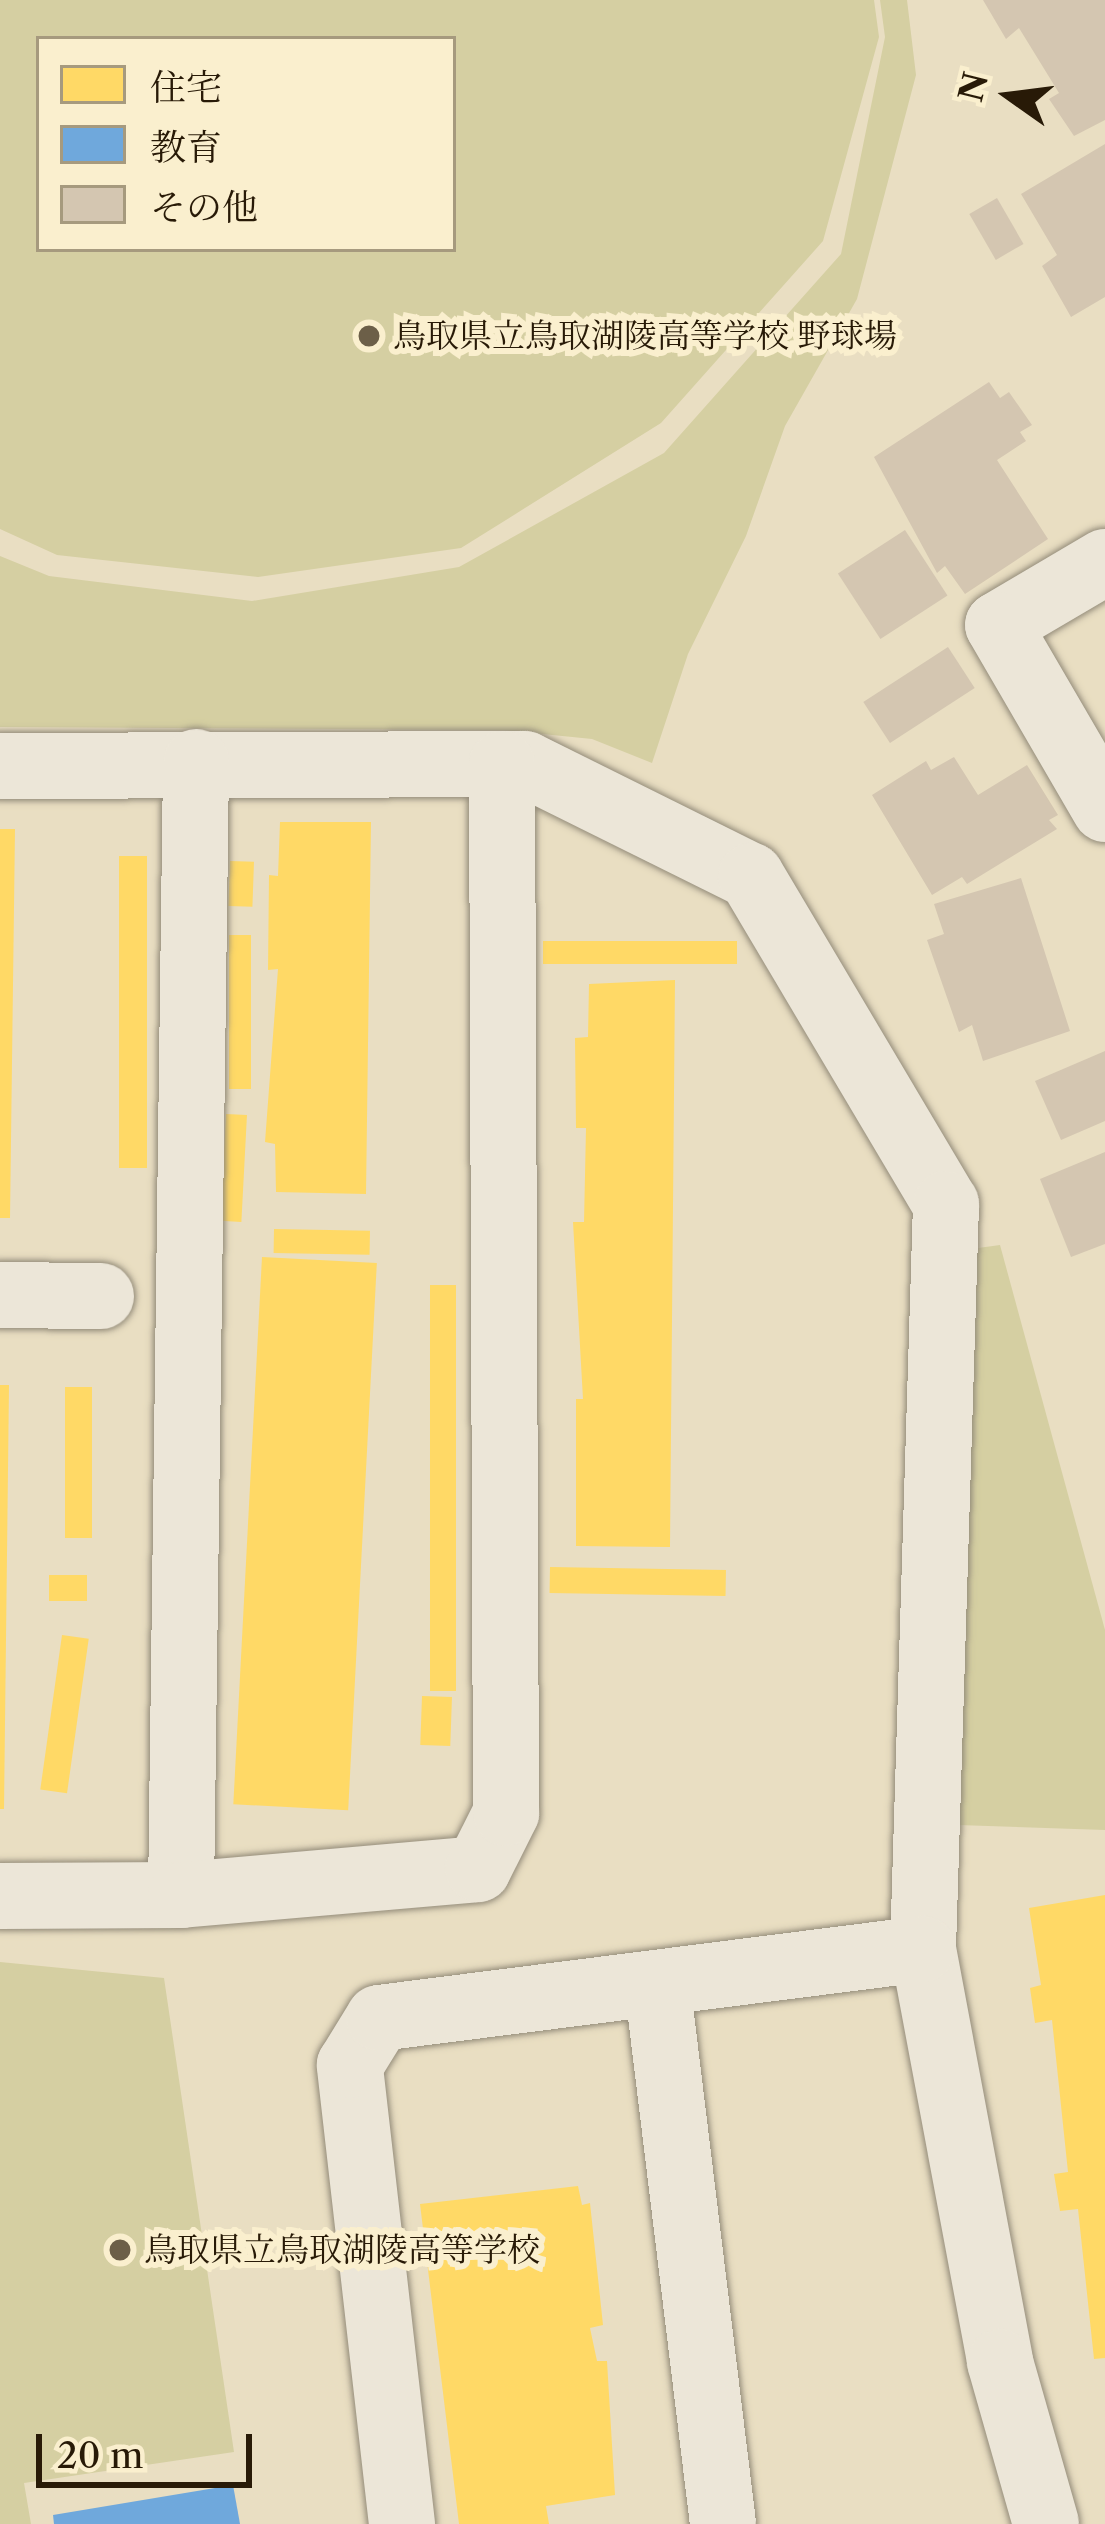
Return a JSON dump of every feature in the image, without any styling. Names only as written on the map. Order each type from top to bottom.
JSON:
[{"type":"street","points":[[1105,562],[998,625],[1105,809]]},
{"type":"street","points":[[181,1895],[196,762]]},
{"type":"street","points":[[0,1896],[181,1895],[478,1869],[506,1813],[502,764]]},
{"type":"street","points":[[0,766],[525,764],[751,876],[946,1204],[923,1949],[1000,2362],[1046,2524]]},
{"type":"street","points":[[0,1295],[101,1295]]},
{"type":"street","points":[[402,2524],[350,2065],[379,2018],[923,1949]]},
{"type":"street","points":[[658,1983],[723,2524]]},
{"type":"shaded area","name":"鳥取県立鳥取湖陵高等学校 野球場","points":[[0,0],[874,0],[879,37],[823,241],[661,423],[461,548],[258,577],[57,555],[0,529]]},
{"type":"shaded area","points":[[880,0],[907,0],[916,75],[857,299],[785,426],[746,536],[688,654],[652,763],[592,739],[503,730],[0,727],[0,556],[49,576],[252,601],[459,567],[664,453],[841,254],[885,37]]},
{"type":"shaded area","points":[[1000,1245],[1105,1630],[1105,1830],[958,1825],[971,1249]]},
{"type":"shaded area","name":"鳥取県立鳥取湖陵高等学校","points":[[0,1962],[164,1978],[234,2452],[24,2483],[31,2524],[0,2524]]},
{"type":"building: 住宅","points":[[280,822],[371,822],[366,1194],[276,1192],[275,1144],[265,1142],[278,969],[268,970],[269,875],[278,876]]},
{"type":"building: 住宅","points":[[0,829],[15,829],[10,1218],[0,1218]]},
{"type":"building: 住宅","points":[[119,856],[147,856],[147,1168],[119,1168]]},
{"type":"building: 住宅","points":[[230,861],[254,862],[252,907],[228,906]]},
{"type":"building: 住宅","points":[[229,935],[251,935],[251,1089],[229,1089]]},
{"type":"building: 住宅","points":[[543,941],[737,941],[737,964],[543,964]]},
{"type":"building: 住宅","points":[[675,980],[670,1547],[576,1546],[576,1399],[583,1399],[573,1222],[584,1222],[586,1128],[576,1128],[575,1038],[588,1037],[589,984]]},
{"type":"building: 住宅","points":[[226,1114],[247,1115],[241,1222],[220,1221]]},
{"type":"building: 住宅","points":[[274,1229],[370,1231],[370,1255],[274,1253]]},
{"type":"building: 住宅","points":[[262,1257],[377,1263],[348,1810],[233,1804]]},
{"type":"building: 住宅","points":[[430,1285],[456,1285],[456,1691],[430,1691]]},
{"type":"building: 住宅","points":[[0,1385],[9,1385],[4,1809],[0,1809]]},
{"type":"building: 住宅","points":[[65,1387],[92,1387],[92,1538],[65,1538]]},
{"type":"building: 住宅","points":[[550,1567],[726,1570],[726,1596],[550,1593]]},
{"type":"building: 住宅","points":[[49,1575],[87,1575],[87,1601],[49,1601]]},
{"type":"building: 住宅","points":[[62,1635],[89,1639],[67,1793],[40,1789]]},
{"type":"building: 住宅","points":[[422,1696],[452,1697],[450,1746],[420,1745]]},
{"type":"building: 住宅","points":[[1105,1895],[1105,2358],[1094,2359],[1078,2209],[1060,2211],[1054,2174],[1068,2172],[1052,2020],[1035,2023],[1030,1988],[1041,1985],[1029,1908]]},
{"type":"building: 住宅","points":[[578,2186],[582,2205],[590,2203],[603,2325],[590,2328],[597,2361],[607,2361],[615,2495],[546,2506],[549,2524],[459,2524],[420,2204]]},
{"type":"building: 教育","points":[[233,2485],[240,2524],[54,2524],[53,2515]]},
{"type":"building: その他","points":[[983,0],[1105,0],[1105,120],[1074,136],[1049,99],[1059,93],[1019,28],[1006,39]]},
{"type":"building: その他","points":[[1105,144],[1105,297],[1071,317],[1042,266],[1057,255],[1021,194]]},
{"type":"building: その他","points":[[997,198],[1024,244],[996,260],[969,214]]},
{"type":"building: その他","points":[[989,382],[1000,398],[1009,392],[1032,425],[1020,432],[1026,441],[997,460],[1048,539],[965,594],[945,566],[937,573],[874,457]]},
{"type":"building: その他","points":[[905,530],[947,595],[880,639],[838,574]]},
{"type":"building: その他","points":[[948,647],[975,688],[890,743],[863,702]]},
{"type":"building: その他","points":[[954,757],[978,795],[1027,765],[1058,815],[1049,820],[1057,829],[967,884],[962,877],[932,895],[872,795],[926,761],[931,770]]},
{"type":"building: その他","points":[[1021,878],[1070,1031],[983,1061],[972,1025],[959,1032],[927,940],[944,934],[934,904]]},
{"type":"building: その他","points":[[1105,1051],[1105,1121],[1061,1140],[1035,1081]]},
{"type":"building: その他","points":[[1105,1152],[1105,1244],[1071,1257],[1040,1179]]},
{"type":"place","name":"鳥取県立鳥取湖陵高等学校 野球場","points":[[369,336]]},
{"type":"place","name":"鳥取県立鳥取湖陵高等学校","points":[[120,2250]]}]
